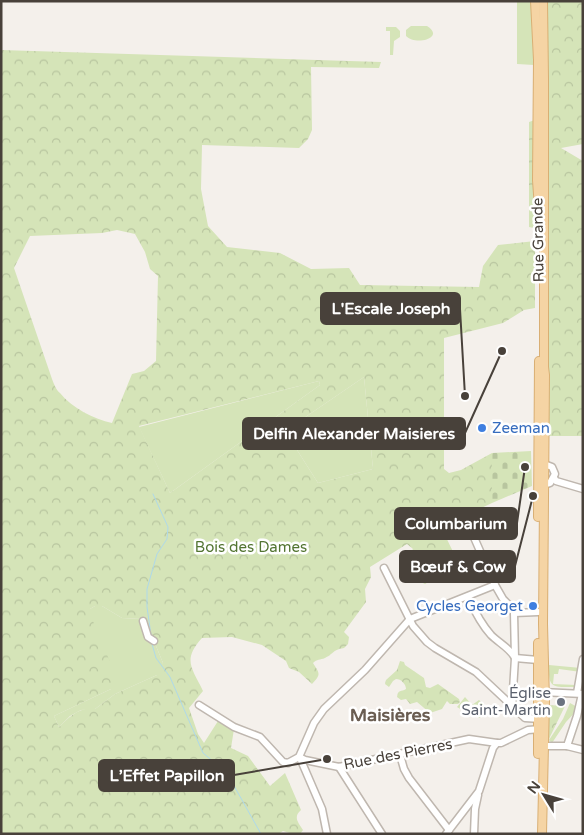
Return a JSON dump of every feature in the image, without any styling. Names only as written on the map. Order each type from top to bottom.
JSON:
[{"type":"main road","name":"Rue Grande","points":[[535,1],[538,60],[537,180],[539,214],[543,633],[538,834]]},
{"type":"main road","name":"Rue Grande","points":[[541,692],[538,660],[538,612],[541,482],[544,464],[543,1]]},
{"type":"main road","name":"Rue Grande","points":[[541,729],[543,746],[542,834]]},
{"type":"street","points":[[541,482],[550,483],[555,474],[554,469],[544,464]]},
{"type":"street","points":[[554,478],[556,481],[583,489]]},
{"type":"street","points":[[465,517],[495,585],[514,613],[515,658],[512,707]]},
{"type":"street","points":[[384,568],[413,626],[431,645],[476,672],[525,718],[541,719]]},
{"type":"street","points":[[327,834],[322,809],[299,757],[314,723],[324,709],[372,663],[410,619],[495,585]]},
{"type":"street","points":[[468,597],[475,613],[490,634],[511,652],[515,658]]},
{"type":"street","points":[[514,613],[538,612]]},
{"type":"street","points":[[143,621],[152,640]]},
{"type":"street","points":[[515,658],[538,660]]},
{"type":"street","points":[[567,746],[577,716],[583,659]]},
{"type":"street","points":[[541,692],[580,694]]},
{"type":"street","name":"Rue des Pierres","points":[[199,705],[234,727],[260,737],[286,763],[294,761],[299,757],[339,767],[469,739],[497,743]]},
{"type":"street","points":[[474,834],[475,809],[493,748],[497,743],[501,743],[528,730],[541,729]]},
{"type":"street","points":[[543,746],[567,746],[583,750]]},
{"type":"street","points":[[400,755],[409,778],[447,832],[479,791]]},
{"type":"street","points":[[339,767],[382,834]]},
{"type":"green space","points":[[517,1],[531,1],[534,65],[517,64]]},
{"type":"green space","points":[[547,1],[583,1],[583,144],[561,148],[583,161],[583,436],[547,436]]},
{"type":"green space","points":[[411,26],[427,26],[432,30],[433,34],[427,39],[416,40],[406,36],[406,30]]},
{"type":"green space","points":[[386,27],[396,27],[400,31],[400,37],[394,41],[393,55],[390,55],[390,31],[386,31]]},
{"type":"green space","name":"Bois des Dames","points":[[1,50],[381,62],[379,68],[311,67],[312,130],[308,139],[299,148],[202,145],[201,189],[208,226],[227,247],[280,253],[311,269],[349,268],[360,285],[479,287],[483,266],[498,245],[535,241],[535,308],[524,310],[503,323],[444,338],[444,469],[449,473],[461,470],[492,453],[492,503],[441,527],[459,564],[425,584],[421,582],[406,563],[405,560],[413,549],[407,544],[370,567],[371,577],[365,589],[366,602],[344,632],[349,637],[348,644],[344,648],[313,663],[318,674],[312,684],[299,672],[289,668],[286,661],[262,645],[232,637],[202,638],[192,652],[191,664],[203,691],[189,708],[198,734],[204,743],[218,721],[234,729],[231,748],[248,756],[270,786],[285,773],[301,810],[297,815],[298,822],[303,830],[300,834],[283,831],[278,834],[1,834]],"holes":[[[117,230],[135,234],[145,252],[150,269],[158,276],[156,361],[144,371],[132,374],[112,423],[98,419],[77,408],[56,389],[14,268],[30,236],[102,233]],[[364,377],[373,469],[318,483],[285,431]],[[319,381],[320,385],[170,493],[139,426]],[[95,606],[102,606],[122,618],[141,619],[145,624],[150,639],[154,641],[163,663],[154,670],[157,675],[115,694],[95,709],[84,709],[75,713],[59,727],[54,716],[111,689],[118,681],[90,614],[90,609]]]},
{"type":"green space","points":[[535,120],[534,228],[529,227],[529,122]]},
{"type":"green space","points":[[364,377],[373,469],[318,483],[285,431]]},
{"type":"green space","points":[[319,381],[320,385],[170,493],[139,427]]},
{"type":"green space","points":[[531,451],[532,486],[492,503],[492,453]]},
{"type":"green space","points":[[95,606],[102,606],[122,618],[141,619],[154,641],[163,663],[157,675],[115,694],[95,709],[81,710],[70,716],[59,727],[54,716],[111,689],[89,614],[90,609]]},
{"type":"green space","points":[[400,661],[424,678],[426,687],[430,688],[438,684],[459,699],[460,702],[458,704],[450,704],[447,701],[442,709],[430,713],[417,702],[410,704],[406,699],[401,700],[397,697],[397,694],[406,689],[403,682],[396,679],[389,687],[385,684],[386,680],[397,670]]},
{"type":"green space","points":[[549,665],[581,668],[581,672],[559,669],[558,674],[554,674],[553,684],[576,685],[575,687],[553,685],[550,679]]},
{"type":"green space","points":[[465,697],[472,705],[479,700],[488,708],[480,718],[464,708],[462,710],[457,707]]},
{"type":"green space","points":[[570,703],[579,708],[566,722],[552,743],[549,740],[563,719]]},
{"type":"green space","points":[[548,705],[565,706],[547,743]]},
{"type":"waterway","points":[[151,635],[147,607],[147,589],[157,554],[167,539],[168,527],[153,494]]},
{"type":"waterway","points":[[152,644],[156,658],[170,677],[203,753],[220,767],[233,784],[261,834]]},
{"type":"place","name":"Delfin Alexander Maisieres","points":[[502,351]]},
{"type":"place","name":"L'Escale Joseph","points":[[465,396]]},
{"type":"place","name":"Zeeman","points":[[482,428]]},
{"type":"place","name":"Columbarium","points":[[525,467]]},
{"type":"place","name":"Bœuf & Cow","points":[[533,496]]},
{"type":"place","name":"Cycles Georget","points":[[533,606]]},
{"type":"place","name":"Église Saint-Martin","points":[[561,702]]},
{"type":"place","name":"L’Effet Papillon","points":[[327,759]]},
{"type":"district","name":"Maisières","points":[[390,715]]}]
